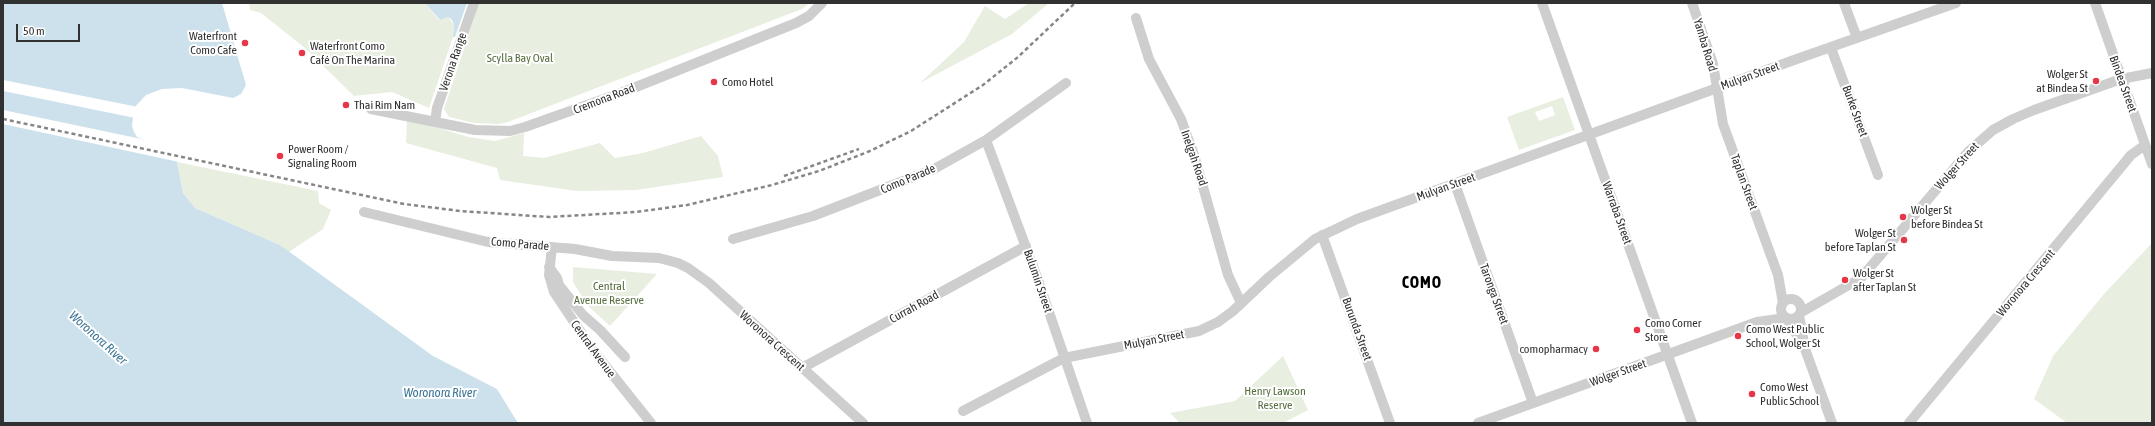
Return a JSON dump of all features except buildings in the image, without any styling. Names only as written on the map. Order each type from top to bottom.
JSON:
[{"type":"street","name":"Verona Range","points":[[435,122],[437,108],[474,3]]},
{"type":"street","name":"Cremona Road","points":[[371,110],[435,122],[453,127],[493,132],[510,131],[540,123],[621,93],[796,23],[809,16],[822,3]]},
{"type":"street","name":"Warraba Street","points":[[1542,3],[1692,423]]},
{"type":"street","name":"Yamba Road","points":[[1692,3],[1710,52],[1716,88]]},
{"type":"street","points":[[1844,3],[1857,38]]},
{"type":"street","name":"Mulyan Street","points":[[963,411],[1064,358],[1199,331],[1218,322],[1300,250],[1322,235],[1357,219],[1716,88],[1956,3]]},
{"type":"street","name":"Bindea Street","points":[[2095,3],[2152,164]]},
{"type":"street","name":"Inelgah Road","points":[[1136,18],[1149,59],[1181,119],[1192,148],[1228,275],[1241,303]]},
{"type":"street","name":"Burke Street","points":[[1831,48],[1878,175]]},
{"type":"street","name":"Wolger Street","points":[[1800,314],[1824,298],[1848,287],[1861,278],[1969,151],[1993,130],[2025,114],[2122,79],[2152,73]]},
{"type":"street","name":"Como Parade","points":[[733,239],[813,216],[907,181],[934,169],[986,140],[1066,83]]},
{"type":"street","name":"Taplan Street","points":[[1716,88],[1723,124],[1789,302]]},
{"type":"street","name":"Bulumin Street","points":[[986,140],[1026,246],[1087,423]]},
{"type":"street","name":"Woronora Crescent","points":[[1909,423],[2131,156],[2145,145]]},
{"type":"street","name":"Taronga Street","points":[[1455,184],[1533,403]]},
{"type":"street","name":"Como Parade","points":[[364,212],[488,242],[552,247],[612,256],[659,258],[678,263]]},
{"type":"street","name":"Burunda Street","points":[[1322,235],[1390,423]]},
{"type":"street","name":"Currah Road","points":[[802,368],[1026,246]]},
{"type":"street","name":"Central Avenue","points":[[552,247],[549,267],[550,284],[562,306],[609,372],[652,423]]},
{"type":"street","name":"Woronora Crescent","points":[[678,263],[688,268],[709,283],[863,423]]},
{"type":"street","name":"Central Avenue","points":[[549,267],[557,278],[559,285],[579,311],[608,338],[625,357]]},
{"type":"street","name":"Wolger Street","points":[[1478,423],[1757,322],[1789,302],[1824,298]]},
{"type":"street","points":[[1805,349],[1800,314],[1801,308],[1789,302],[1781,310],[1805,349],[1832,423]]},
{"type":"street","points":[[1786,318],[1795,319],[1800,314]]},
{"type":"street","name":"Wolger Street","points":[[1757,322],[1786,318]]},
{"type":"green space","points":[[249,3],[425,3],[439,20],[448,17],[454,25],[453,37],[429,108],[392,92],[354,96],[305,48],[261,13],[250,10]]},
{"type":"green space","name":"Scylla Bay Oval","points":[[479,3],[810,3],[802,9],[508,122],[498,124],[474,123],[449,117],[444,109]]},
{"type":"green space","points":[[1029,3],[1049,3],[1012,34],[920,83],[964,42],[985,6],[1005,19]]},
{"type":"green space","points":[[1563,97],[1575,130],[1519,150],[1507,117]],"holes":[[[1552,106],[1555,115],[1539,121],[1535,112]]]},
{"type":"green space","points":[[407,118],[468,137],[495,141],[524,133],[523,156],[544,158],[600,143],[615,158],[643,153],[701,136],[718,156],[723,177],[636,190],[577,191],[500,180],[497,168],[406,143]]},
{"type":"green space","points":[[177,162],[318,191],[319,203],[331,210],[323,229],[289,252],[280,245],[195,208],[183,193]]},
{"type":"green space","points":[[2152,243],[2152,423],[2067,423],[2034,399],[2053,356],[2104,294]]},
{"type":"green space","name":"Central Avenue Reserve","points":[[573,267],[657,274],[610,326],[587,305],[573,282]]},
{"type":"green space","name":"Henry Lawson Reserve","points":[[1283,356],[1308,410],[1283,423],[1180,423],[1170,413],[1235,401]]},
{"type":"water","name":"Woronora River","points":[[3,3],[222,3],[246,85],[241,94],[233,98],[182,88],[162,89],[146,95],[134,108],[132,126],[137,137],[175,152],[183,193],[195,208],[280,245],[433,356],[497,389],[518,423],[3,423]]},
{"type":"water","points":[[425,3],[467,3],[455,37],[453,37],[454,25],[452,20],[448,17],[440,20]]},
{"type":"pier","points":[[3,80],[138,107],[135,118],[3,91]]},
{"type":"pier","points":[[3,110],[156,142],[176,151],[179,162],[3,124]]},
{"type":"railway","points":[[3,119],[404,204],[460,211],[549,217],[636,212],[687,205],[772,185],[819,171],[870,151],[911,131],[983,85],[1018,57],[1075,3]]},
{"type":"railway","points":[[784,176],[859,149]]},
{"type":"place","name":"Waterfront Como Cafe","points":[[245,43]]},
{"type":"place","name":"Waterfront Como Café On The Marina","points":[[302,53]]},
{"type":"place","name":"Wolger St at Bindea St","points":[[2096,81]]},
{"type":"place","name":"Como Hotel","points":[[714,82]]},
{"type":"place","name":"Thai Rim Nam","points":[[346,105]]},
{"type":"place","name":"Power Room / Signaling Room","points":[[280,156]]},
{"type":"place","name":"Wolger St before Bindea St","points":[[1903,217]]},
{"type":"place","name":"Wolger St before Taplan St","points":[[1904,240]]},
{"type":"place","name":"Wolger St after Taplan St","points":[[1845,280]]},
{"type":"place","name":"Como Corner Store","points":[[1637,330]]},
{"type":"place","name":"Como West Public School, Wolger St","points":[[1738,336]]},
{"type":"place","name":"comopharmacy","points":[[1596,349]]},
{"type":"place","name":"Como West Public School","points":[[1752,394]]},
{"type":"district","name":"COMO","points":[[1422,283]]}]
